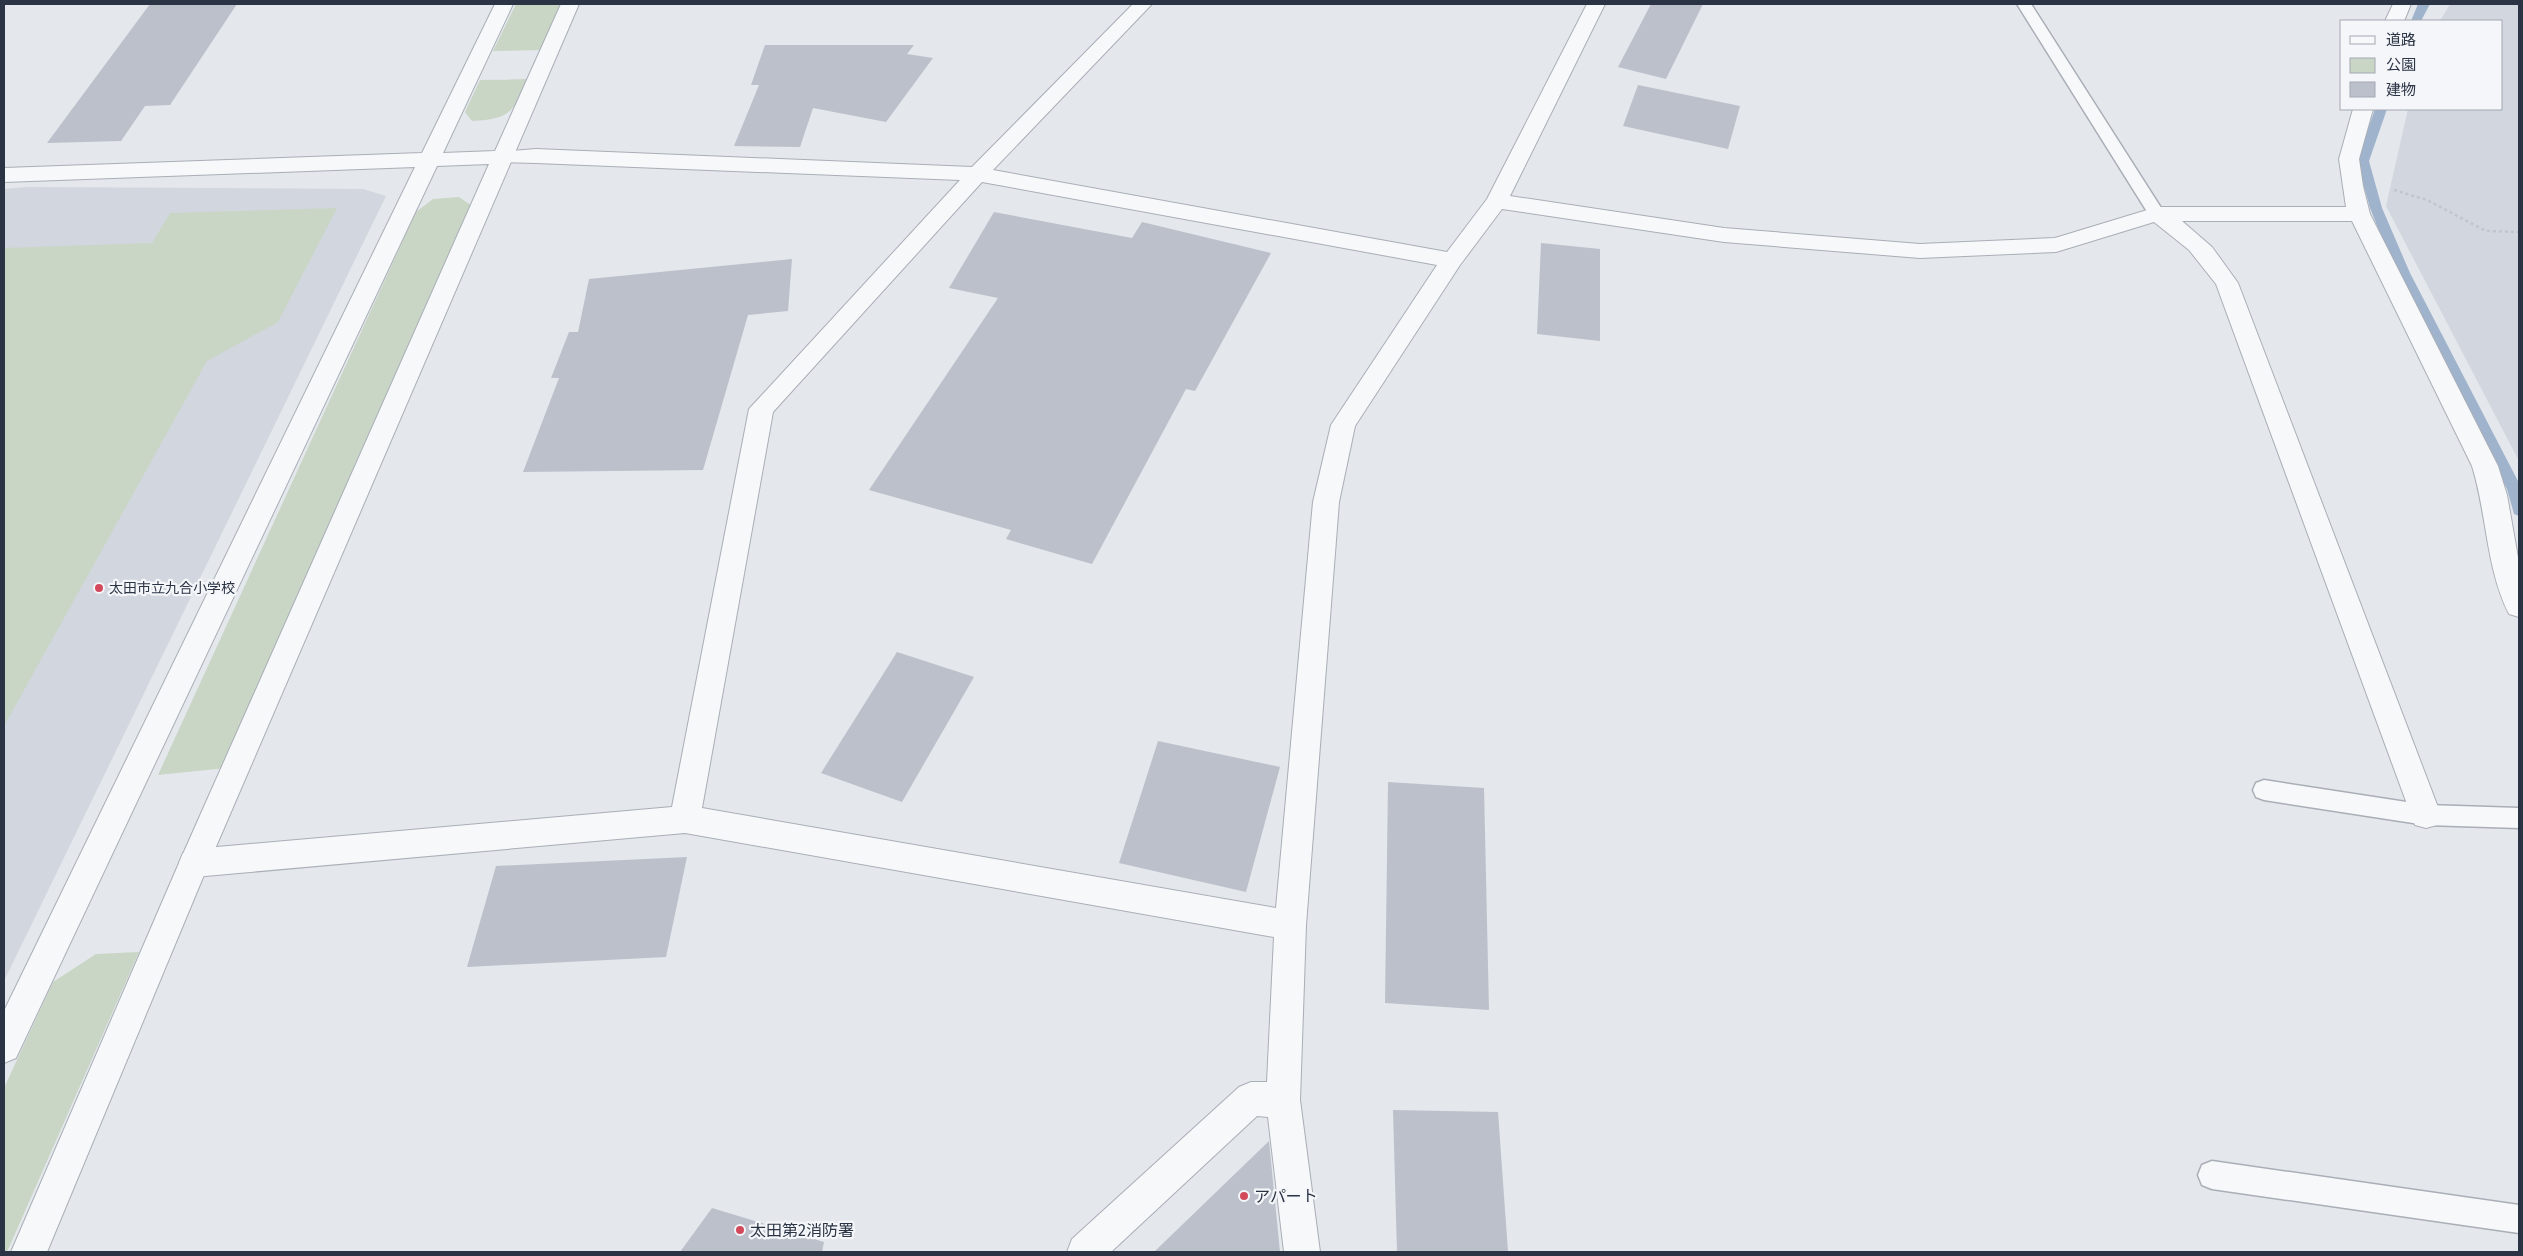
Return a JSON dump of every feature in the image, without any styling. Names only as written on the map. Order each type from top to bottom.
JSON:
[{"type":"street","points":[[4,1046],[504,4]]},
{"type":"street","points":[[29,1252],[194,863],[570,4]]},
{"type":"street","points":[[685,819],[761,409],[977,174],[1143,4]]},
{"type":"street","points":[[1302,1252],[1283,1100],[1290,925],[1326,502],[1343,425],[1452,260],[1497,200],[1596,4]]},
{"type":"street","points":[[2395,20],[2402,4]]},
{"type":"street","points":[[2363,110],[2349,158],[2352,186],[2359,214],[2485,466],[2494,495],[2507,569],[2519,606]]},
{"type":"street","points":[[4,175],[536,156],[977,174],[1452,260]]},
{"type":"street","points":[[1497,200],[1724,235],[1920,251],[2056,245],[2157,214],[2359,214]]},
{"type":"street","points":[[2157,214],[2186,234],[2210,256],[2227,283],[2426,815]]},
{"type":"street","points":[[194,863],[685,819],[1290,925]]},
{"type":"street","points":[[1085,1252],[1251,1099],[1283,1100]]},
{"type":"lane","points":[[2024,4],[2157,214]]},
{"type":"lane","points":[[2264,790],[2426,815],[2519,818]]},
{"type":"lane","points":[[2212,1175],[2519,1219]]},
{"type":"path","points":[[2387,188],[2408,192],[2427,200],[2486,231],[2519,232]]},
{"type":"shaded area","points":[[2450,4],[2519,4],[2519,461],[2386,206],[2408,110],[2503,110],[2503,20],[2441,20]]},
{"type":"shaded area","name":"太田市立九合小学校","points":[[26,187],[363,189],[386,196],[4,981],[4,189]]},
{"type":"green space","points":[[516,4],[560,4],[541,50],[493,51]]},
{"type":"green space","points":[[528,79],[514,106],[503,116],[472,121],[465,112],[480,80]]},
{"type":"green space","points":[[459,197],[472,206],[226,768],[158,775],[416,212],[433,199]]},
{"type":"green space","points":[[337,208],[278,322],[207,361],[4,726],[4,248],[152,243],[170,213]]},
{"type":"green space","points":[[139,952],[7,1252],[4,1252],[4,1088],[53,982],[96,954]]},
{"type":"building","points":[[150,4],[237,4],[170,105],[145,106],[121,141],[47,143]]},
{"type":"building","points":[[1651,4],[1703,4],[1666,79],[1618,67]]},
{"type":"building","points":[[765,45],[914,45],[907,54],[933,58],[886,122],[813,108],[800,147],[734,146],[759,85],[751,85]]},
{"type":"building","points":[[1638,85],[1740,106],[1728,149],[1623,126]]},
{"type":"building","points":[[994,212],[1132,238],[1142,222],[1271,253],[1195,391],[1186,389],[1092,564],[1006,539],[1011,530],[869,490],[998,298],[949,288]]},
{"type":"building","points":[[1541,243],[1600,249],[1600,341],[1537,334]]},
{"type":"building","points":[[792,259],[788,311],[748,315],[703,470],[523,472],[559,378],[551,378],[569,332],[578,332],[589,279]]},
{"type":"building","points":[[897,652],[974,677],[902,802],[821,773]]},
{"type":"building","points":[[1158,741],[1280,767],[1246,892],[1119,863]]},
{"type":"building","points":[[1388,782],[1484,788],[1489,1010],[1385,1003]]},
{"type":"building","points":[[687,857],[666,957],[467,967],[496,866]]},
{"type":"building","points":[[1393,1110],[1498,1112],[1508,1252],[1397,1252]]},
{"type":"building","name":"アパート","points":[[1269,1141],[1280,1252],[1154,1252]]},
{"type":"building","name":"太田第2消防署","points":[[712,1208],[824,1242],[822,1252],[680,1252]]},
{"type":"waterway","points":[[2416,20],[2424,4]]},
{"type":"waterway","points":[[2381,110],[2363,161],[2376,208],[2403,273],[2515,489],[2519,510]]},
{"type":"place","name":"太田市立九合小学校","points":[[99,588]]},
{"type":"place","name":"アパート","points":[[1244,1196]]},
{"type":"place","name":"太田第2消防署","points":[[740,1230]]}]
